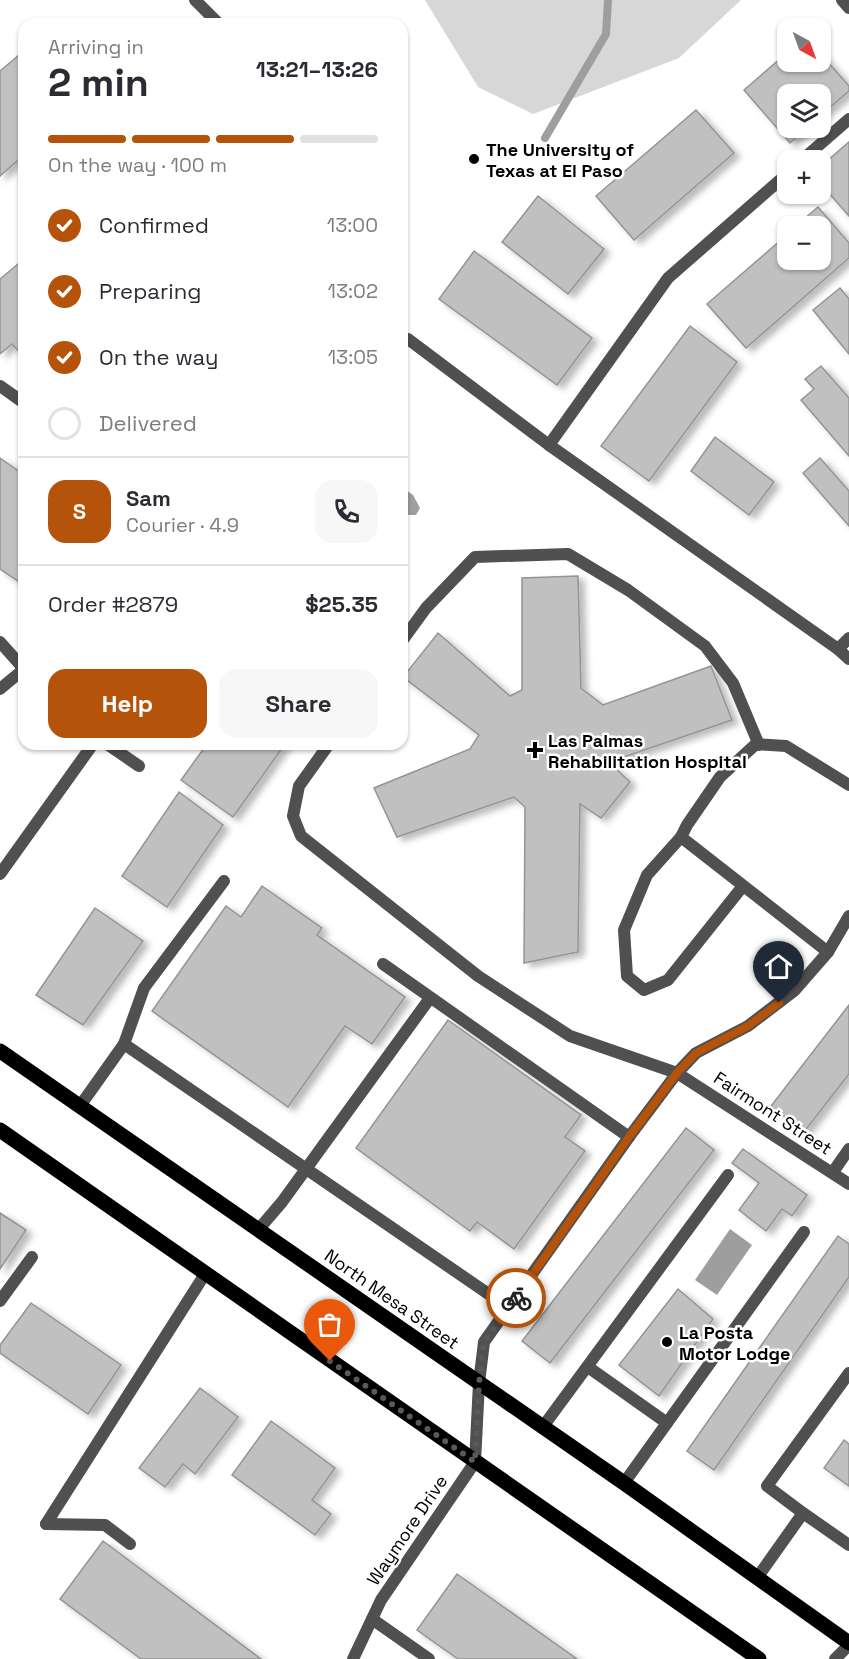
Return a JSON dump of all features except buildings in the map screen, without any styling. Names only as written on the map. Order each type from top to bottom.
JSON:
[{"type":"main road","name":"North Mesa Street","points":[[0,1051],[624,1483],[849,1644]]},
{"type":"main road","points":[[0,1130],[759,1659]]},
{"type":"street","points":[[195,0],[213,18]]},
{"type":"street","points":[[842,0],[849,8]]},
{"type":"street","points":[[813,150],[849,119]]},
{"type":"street","points":[[549,445],[668,278],[777,183]]},
{"type":"street","points":[[408,339],[549,445],[849,659]]},
{"type":"street","points":[[0,386],[18,399]]},
{"type":"street","points":[[408,633],[426,608],[475,557],[568,554],[628,590],[705,646],[733,683],[759,745]]},
{"type":"street","points":[[838,649],[849,638]]},
{"type":"street","points":[[0,642],[18,662]]},
{"type":"street","points":[[0,689],[18,674]]},
{"type":"street","points":[[743,886],[668,980],[644,990],[627,976],[624,930],[647,875],[681,837],[720,777],[756,744],[786,746],[849,785]]},
{"type":"street","points":[[0,874],[89,750]]},
{"type":"street","points":[[116,750],[139,766]]},
{"type":"street","name":"Fairmont Street","points":[[325,750],[299,786],[293,816],[301,836],[478,976],[570,1036],[677,1073],[849,1184]]},
{"type":"street","points":[[681,837],[828,951]]},
{"type":"street","points":[[80,1106],[124,1044],[144,988],[224,881]]},
{"type":"street","points":[[475,1462],[479,1383],[484,1342],[677,1073],[696,1053],[748,1026],[794,991],[828,951],[849,916]]},
{"type":"street","points":[[383,964],[629,1137]]},
{"type":"street","points":[[258,1230],[307,1168],[430,998]]},
{"type":"street","points":[[124,1044],[509,1308]]},
{"type":"street","points":[[833,1172],[849,1149]]},
{"type":"street","points":[[542,1428],[728,1175]]},
{"type":"street","points":[[624,1483],[804,1232]]},
{"type":"street","points":[[0,1301],[32,1257]]},
{"type":"street","points":[[130,1544],[105,1526],[46,1524],[206,1274]]},
{"type":"street","points":[[588,1367],[668,1423]]},
{"type":"street","points":[[849,1373],[767,1486],[849,1545]]},
{"type":"street","name":"Waymore Drive","points":[[353,1659],[381,1600],[475,1462]]},
{"type":"street","points":[[758,1578],[803,1513]]},
{"type":"street","points":[[372,1619],[429,1659]]},
{"type":"street","points":[[835,1659],[849,1644]]},
{"type":"shaded area","points":[[425,0],[741,0],[679,58],[533,114],[478,87]]},
{"type":"shaded area","points":[[408,491],[413,495],[420,508],[416,515],[408,515]]},
{"type":"shaded area","points":[[730,1229],[752,1245],[717,1295],[695,1280]]},
{"type":"waterway","points":[[545,138],[606,34],[608,0]]},
{"type":"way so far","points":[[330,1361],[475,1462],[479,1383],[484,1342],[516,1298]]},
{"type":"place","name":"The University of Texas at El Paso","points":[[474,159]]},
{"type":"place","name":"Las Palmas Rehabilitation Hospital","points":[[535,750]]},
{"type":"place","name":"La Posta Motor Lodge","points":[[667,1342]]},
{"type":"route","points":[[516,1298],[677,1073],[696,1053],[748,1026],[779,1003]]}]
